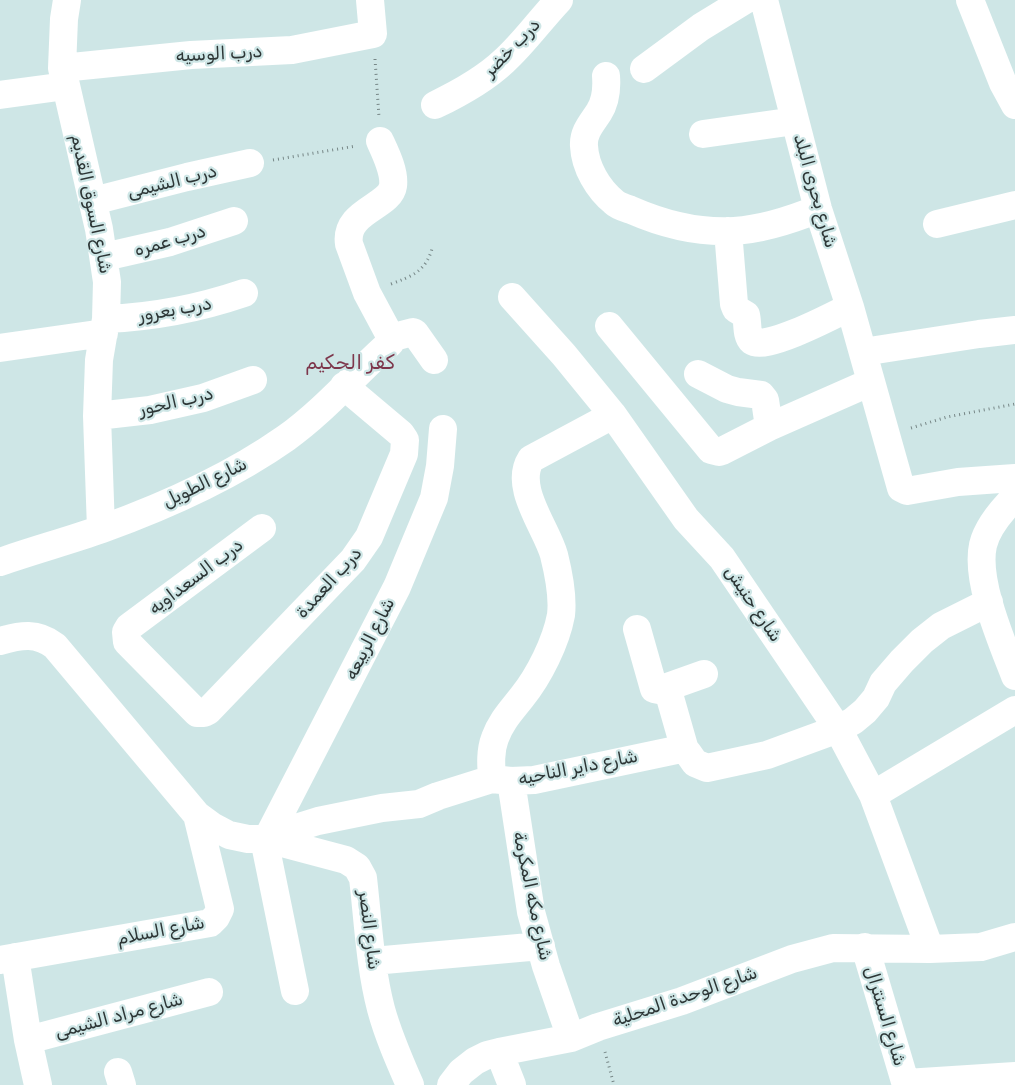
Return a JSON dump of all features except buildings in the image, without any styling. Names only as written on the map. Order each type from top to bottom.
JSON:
[{"type":"street","name":"شارع السوق القديم","points":[[67,0],[64,19],[64,77],[93,201],[107,282],[105,326],[99,360],[98,416],[101,530]]},
{"type":"street","points":[[370,0],[373,34]]},
{"type":"street","name":"درب خضر","points":[[435,105],[460,94],[483,79],[504,61],[558,0]]},
{"type":"street","points":[[644,69],[701,27],[745,0]]},
{"type":"street","name":"شارع بحرى البلد","points":[[764,0],[818,208],[850,307],[901,488],[907,492],[966,482],[1015,478]]},
{"type":"street","points":[[976,2],[1011,89]]},
{"type":"street","name":"درب الوسيه","points":[[0,95],[64,77],[191,55],[292,50],[373,34]]},
{"type":"street","points":[[606,76],[607,88],[604,101],[587,130],[584,146],[589,168],[599,187],[615,203],[659,220],[705,231],[728,231],[763,227],[791,220],[818,208]]},
{"type":"street","points":[[703,134],[795,121]]},
{"type":"street","points":[[380,141],[389,162],[393,185],[392,191],[352,225],[348,244],[367,293],[383,320],[385,345],[413,332],[416,333],[434,360]]},
{"type":"street","name":"درب الشيمى","points":[[93,201],[250,163]]},
{"type":"street","points":[[938,224],[1015,205]]},
{"type":"street","name":"درب عمره","points":[[104,257],[170,242],[234,221]]},
{"type":"street","points":[[728,231],[734,304],[736,309],[746,314],[749,337],[752,340],[758,343],[779,340],[850,307]]},
{"type":"street","name":"درب بعرور","points":[[0,348],[134,318],[181,312],[244,293]]},
{"type":"street","name":"شارع حنيش","points":[[512,298],[564,355],[612,415],[681,512],[722,558],[838,729],[873,795],[930,949]]},
{"type":"street","points":[[609,326],[711,450],[719,452],[769,427],[870,382]]},
{"type":"street","points":[[862,352],[1015,330]]},
{"type":"street","name":"شارع الطويل","points":[[0,562],[101,530],[176,499],[256,458],[287,437],[314,415],[385,345]]},
{"type":"street","points":[[698,374],[727,389],[761,395],[765,400],[769,427]]},
{"type":"street","name":"درب الحور","points":[[98,416],[150,410],[203,398],[253,380]]},
{"type":"street","name":"درب العمدة","points":[[130,627],[126,632],[127,642],[197,713],[204,714],[353,560],[369,537],[404,454],[405,440],[401,434],[344,386]]},
{"type":"street","name":"شارع مكه المكرمة","points":[[571,1038],[546,966],[531,912],[502,780],[491,761],[494,739],[504,719],[540,671],[552,643],[561,614],[560,584],[554,555],[529,498],[526,482],[527,465],[530,459],[612,415]]},
{"type":"street","name":"شارع الربيعه","points":[[267,839],[397,587],[434,498],[440,466],[443,429]]},
{"type":"street","points":[[1015,497],[1005,523],[983,544],[981,558],[989,602],[1015,676]]},
{"type":"street","name":"درب السعداويه","points":[[130,627],[262,528]]},
{"type":"street","points":[[667,687],[685,750],[694,763],[707,768],[767,755],[838,729],[853,721],[865,711],[876,698],[883,683],[922,641],[941,626],[989,602]]},
{"type":"street","points":[[637,629],[652,687],[656,690],[704,674]]},
{"type":"street","points":[[0,641],[26,635],[47,640],[56,646],[197,815]]},
{"type":"street","points":[[873,795],[1015,710]]},
{"type":"street","name":"شارع داير الناحيه","points":[[267,839],[272,834],[318,821],[382,808],[419,804],[438,796],[502,780],[534,780],[676,749],[685,750]]},
{"type":"street","name":"شارع النصر","points":[[197,815],[212,826],[230,835],[248,839],[267,839],[346,860],[357,867],[363,878],[377,988],[387,1030],[410,1085]]},
{"type":"street","name":"شارع السلام","points":[[7,958],[210,923],[220,909],[197,815]]},
{"type":"street","points":[[267,839],[265,844],[295,991]]},
{"type":"street","points":[[930,949],[981,947],[1015,937]]},
{"type":"street","points":[[373,962],[541,946]]},
{"type":"street","name":"شارع السنترال","points":[[865,947],[906,1084]]},
{"type":"street","name":"شارع الوحدة المحلية","points":[[452,1085],[461,1072],[475,1061],[499,1052],[571,1038],[598,1027],[682,1001],[792,959],[833,948],[930,949]]},
{"type":"street","points":[[7,958],[38,1085]]},
{"type":"street","name":"شارع مراد الشيمى","points":[[28,1040],[210,992]]},
{"type":"street","points":[[499,1052],[512,1085]]},
{"type":"street","points":[[906,1084],[1015,1076]]},
{"type":"path","points":[[250,163],[380,141],[373,34]]},
{"type":"path","points":[[367,293],[413,276],[428,261],[432,248]]},
{"type":"path","points":[[885,436],[947,417],[1015,404]]},
{"type":"path","points":[[598,1027],[614,1085]]},
{"type":"district","name":"كفر الحكيم","points":[[350,363]]}]
